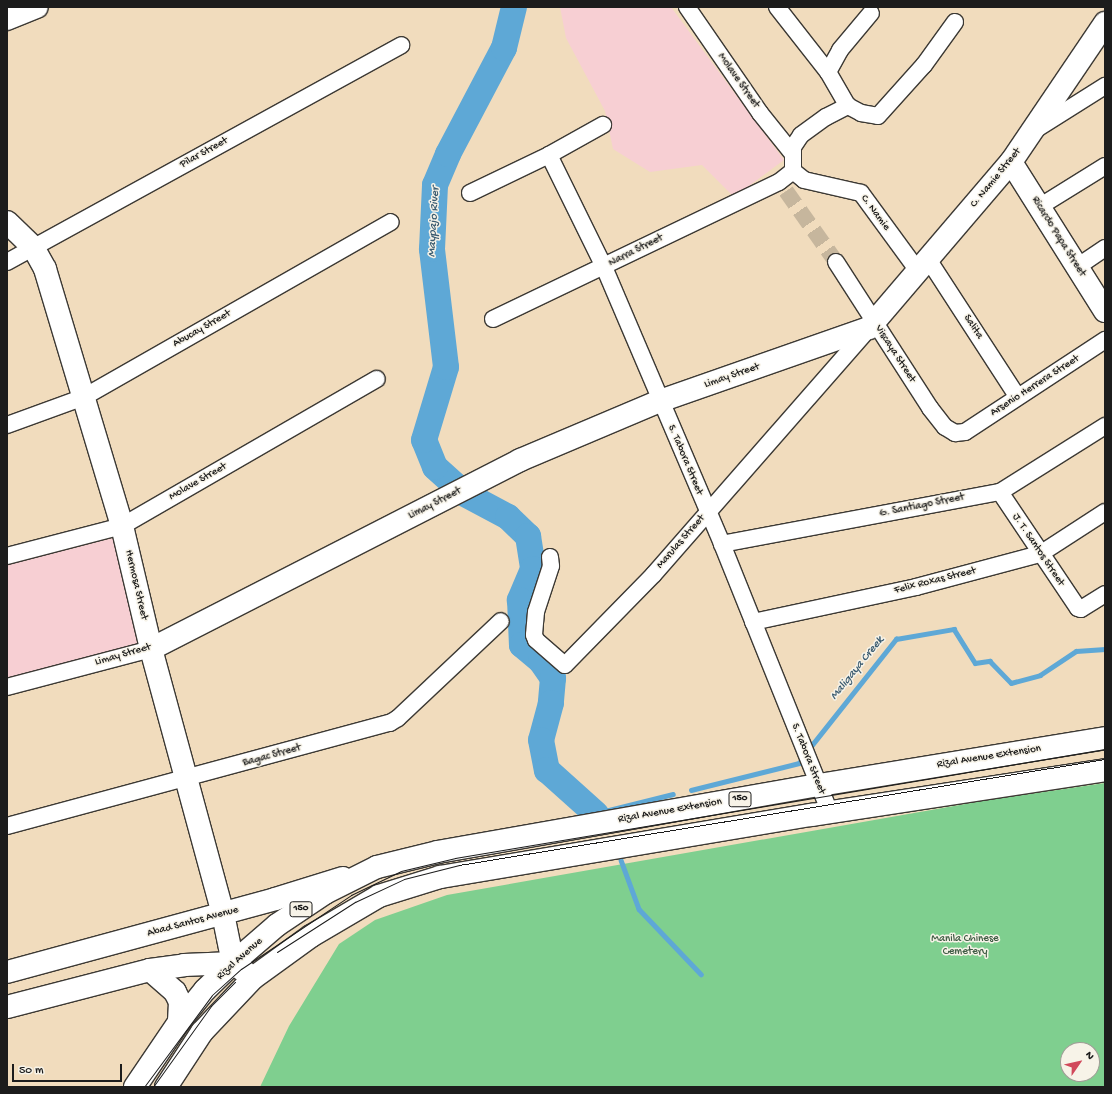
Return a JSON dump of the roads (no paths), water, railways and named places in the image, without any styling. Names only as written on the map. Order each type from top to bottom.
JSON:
[{"type":"main road","points":[[7,19],[37,7]]},
{"type":"main road","name":"C. Namie Street","points":[[872,325],[1011,162],[1105,23]]},
{"type":"main road","name":"Ricardo Papa Street","points":[[1011,162],[1105,311]]},
{"type":"main road","name":"Hermosa Street","points":[[7,222],[33,247],[45,269],[122,526],[151,649],[223,914],[233,963]]},
{"type":"main road","name":"Limay Street","points":[[151,649],[505,467],[660,401],[872,325]]},
{"type":"main road","name":"Rizal Avenue Extension","points":[[377,867],[438,852],[819,785],[1105,738]]},
{"type":"main road","name":"150","points":[[830,813],[1105,770]]},
{"type":"main road","name":"Rizal Avenue","points":[[166,1087],[202,1032],[252,978],[312,936],[379,896],[440,877],[830,813]]},
{"type":"main road","name":"Rizal Avenue","points":[[135,1087],[179,1022],[205,990],[233,963],[277,925],[325,893],[377,867]]},
{"type":"main road","name":"Abad Santos Avenue","points":[[7,972],[223,914],[377,867]]},
{"type":"main road","points":[[7,1007],[150,970],[184,965],[233,963],[252,978]]},
{"type":"main road","points":[[150,970],[175,992],[180,1002],[179,1022]]},
{"type":"street","name":"Molave Street","points":[[687,7],[760,113],[792,153]]},
{"type":"street","points":[[776,7],[828,72],[848,106],[861,113],[878,116],[924,65],[954,22]]},
{"type":"street","points":[[828,72],[840,50],[871,13]]},
{"type":"street","name":"Pilar Street","points":[[7,262],[401,45]]},
{"type":"street","points":[[1032,132],[1105,86]]},
{"type":"street","points":[[793,171],[792,153],[801,135],[826,117],[848,106]]},
{"type":"street","points":[[470,193],[549,155],[603,125]]},
{"type":"street","name":"S. Tabora Street","points":[[549,155],[604,267],[722,544],[830,813]]},
{"type":"street","points":[[1039,207],[1105,166]]},
{"type":"street","name":"Narra Street","points":[[493,319],[782,186],[793,171]]},
{"type":"street","name":"C. Namie","points":[[793,171],[804,180],[860,193],[923,265]]},
{"type":"street","name":"Abucay Street","points":[[7,425],[84,398],[391,222]]},
{"type":"street","points":[[1076,267],[1105,248]]},
{"type":"street","name":"Viscaya Street","points":[[836,262],[872,325],[945,427],[955,433],[965,432]]},
{"type":"street","name":"Salita","points":[[923,265],[1018,396]]},
{"type":"street","name":"Marulas Street","points":[[550,557],[551,566],[536,612],[534,635],[536,640],[566,665],[654,574],[707,511],[872,325]]},
{"type":"street","name":"Arsenio Herrera Street","points":[[965,432],[1105,340]]},
{"type":"street","name":"Molave Street","points":[[7,556],[122,526],[377,379]]},
{"type":"street","name":"G. Santiago Street","points":[[722,544],[1000,492],[1105,426]]},
{"type":"street","name":"J. T. Santos Street","points":[[1000,492],[1040,554],[1078,608],[1081,610],[1105,594]]},
{"type":"street","name":"Felix Roxas Street","points":[[753,622],[916,587],[1040,554],[1105,512]]},
{"type":"street","name":"Bagac Street","points":[[7,826],[187,779],[390,723],[398,718],[501,620]]},
{"type":"street","name":"Limay Street","points":[[7,687],[151,649]]},
{"type":"waterway","name":"Maypajo River","points":[[456,486],[435,467],[424,440],[446,367],[432,249],[435,185],[448,154],[504,48],[514,7]]},
{"type":"waterway","name":"Maypajo River","points":[[465,494],[508,517],[528,536],[533,569],[520,600],[522,645],[541,661],[553,678],[551,703],[541,740],[547,770],[596,814]]},
{"type":"waterway","name":"Maligaya Creek","points":[[808,750],[896,639],[954,629],[975,663],[990,661],[1011,683],[1040,675],[1076,651],[1105,649]]},
{"type":"waterway","name":"Maligaya Creek","points":[[691,790],[799,763],[803,757]]},
{"type":"waterway","name":"Maligaya Creek","points":[[597,813],[673,794]]},
{"type":"waterway","points":[[621,860],[639,909],[701,974]]},
{"type":"tunnel","points":[[786,191],[836,262]]},
{"type":"tram line","points":[[144,1087],[212,995],[241,969],[351,895],[401,871],[455,858],[1105,749]]},
{"type":"tram line","points":[[277,952],[355,902],[404,879],[459,865],[1105,759]]},
{"type":"tram line","points":[[153,1087],[211,1006],[235,982]]},
{"type":"park label","name":"Manila Chinese Cemetery","points":[[965,946]]}]
